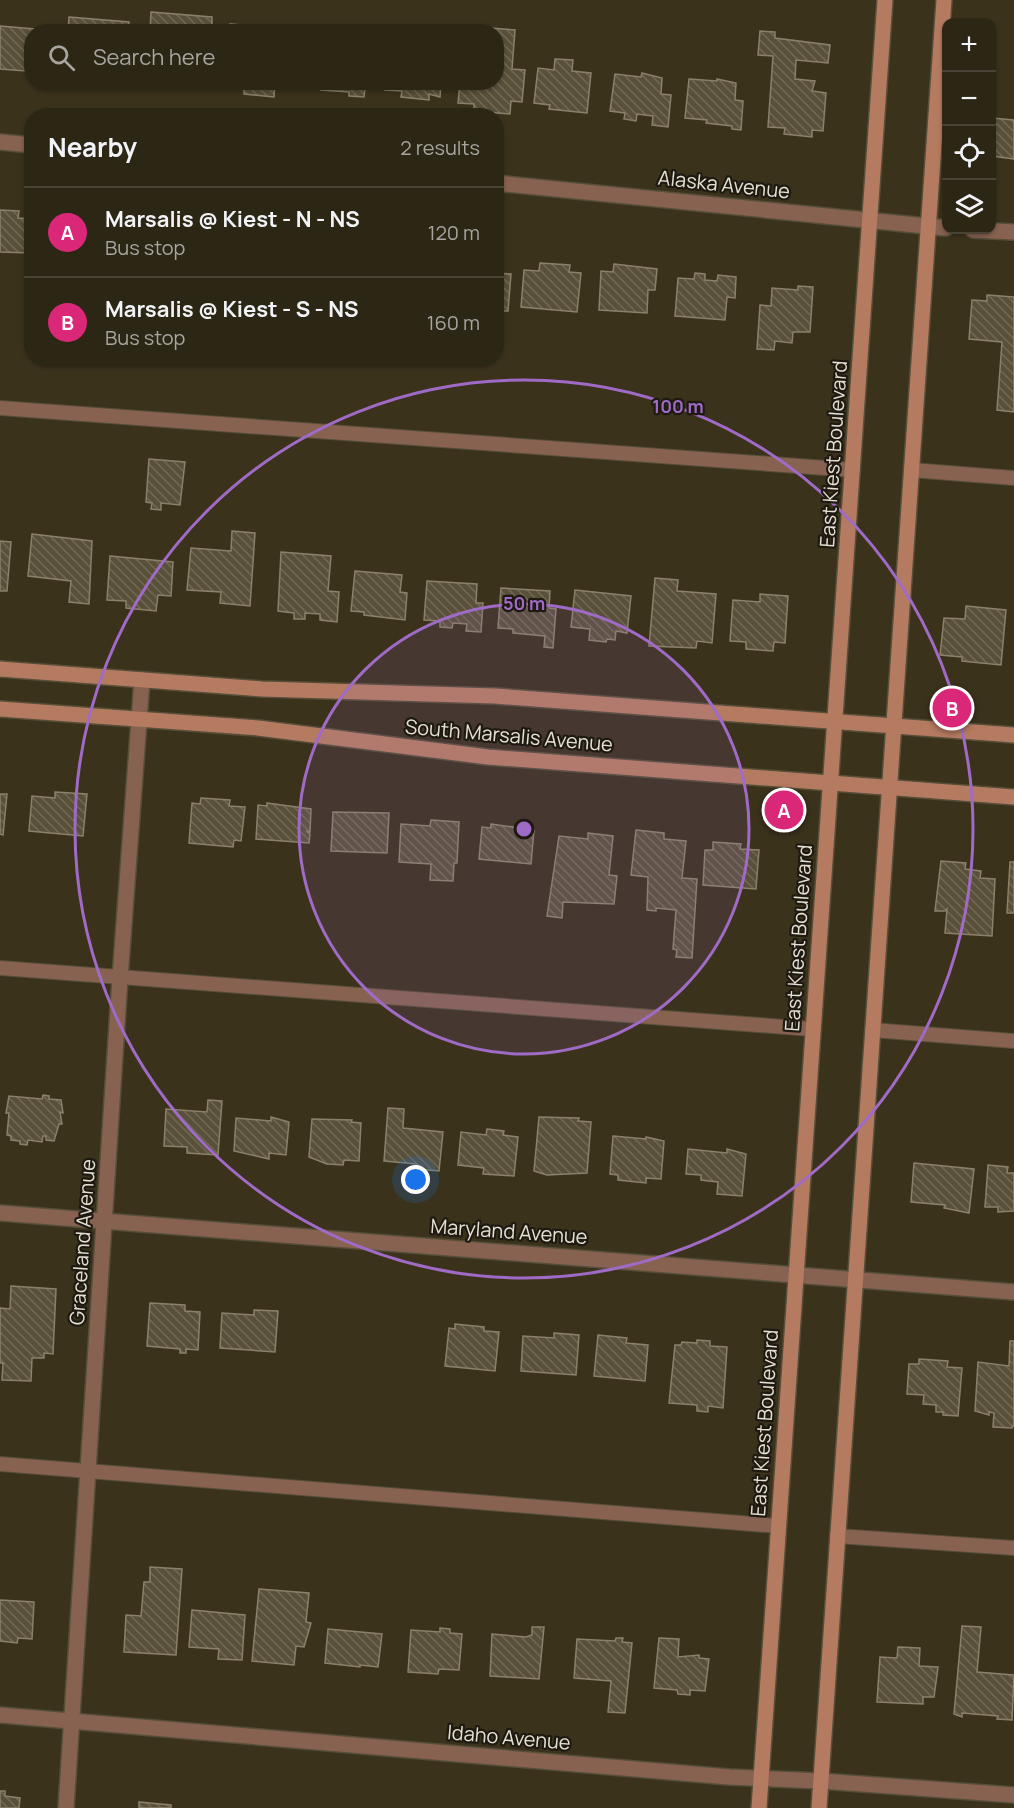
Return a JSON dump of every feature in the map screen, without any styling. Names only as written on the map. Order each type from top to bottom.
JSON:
[{"type":"main road","name":"East Kiest Boulevard","points":[[759,1808],[885,0]]},
{"type":"main road","points":[[819,1808],[944,0]]},
{"type":"main road","name":"South Marsalis Avenue","points":[[0,669],[262,688],[495,696],[1014,735]]},
{"type":"main road","name":"South Marsalis Avenue","points":[[0,709],[258,728],[488,757],[1014,796]]},
{"type":"street","points":[[0,142],[24,144]]},
{"type":"street","name":"Alaska Avenue","points":[[504,184],[942,228]]},
{"type":"street","points":[[996,231],[1014,232]]},
{"type":"street","name":"Graceland Avenue","points":[[66,1808],[120,978],[142,680]]},
{"type":"street","name":"Maryland Avenue","points":[[0,1213],[1014,1292]]},
{"type":"street","name":"Idaho Avenue","points":[[0,1715],[760,1779],[1014,1795]]},
{"type":"lane","points":[[0,408],[853,470]]},
{"type":"lane","points":[[911,470],[1014,478]]},
{"type":"lane","points":[[0,968],[813,1029]]},
{"type":"lane","points":[[872,1030],[1014,1041]]},
{"type":"lane","points":[[0,1464],[778,1526]]},
{"type":"lane","points":[[837,1536],[1014,1548]]},
{"type":"building","points":[[151,12],[212,17],[212,24],[150,24]]},
{"type":"building","points":[[69,17],[129,22],[129,24],[69,24]]},
{"type":"building","points":[[0,26],[24,28],[24,71],[0,69]]},
{"type":"building","points":[[504,29],[515,30],[512,69],[525,70],[522,102],[511,101],[510,114],[504,114],[504,108],[474,108],[474,104],[458,103],[459,90],[504,90]]},
{"type":"building","points":[[760,31],[775,32],[775,38],[830,45],[828,63],[796,60],[795,79],[815,81],[812,91],[826,93],[823,131],[812,130],[812,137],[784,134],[785,128],[768,127],[773,56],[758,55]]},
{"type":"building","points":[[555,59],[573,60],[572,71],[591,73],[587,113],[549,109],[550,105],[534,103],[538,68],[554,70]]},
{"type":"building","points":[[642,73],[662,78],[661,94],[671,95],[668,127],[652,125],[653,116],[637,114],[636,121],[624,119],[625,113],[610,111],[615,74],[641,77]]},
{"type":"building","points":[[689,79],[717,81],[717,79],[736,83],[735,100],[743,101],[741,130],[732,129],[732,126],[706,123],[707,120],[685,118]]},
{"type":"building","points":[[244,90],[274,90],[274,97],[244,94]]},
{"type":"building","points":[[321,90],[365,90],[364,97],[349,96],[349,92]]},
{"type":"building","points":[[385,90],[440,90],[440,97],[429,94],[429,100],[401,97],[402,91]]},
{"type":"building","points":[[996,118],[1014,120],[1014,159],[996,157]]},
{"type":"building","points":[[0,210],[19,211],[18,218],[24,218],[24,253],[0,252]]},
{"type":"building","points":[[540,263],[570,265],[569,272],[581,273],[577,312],[521,307],[524,270],[539,271]]},
{"type":"building","points":[[614,264],[657,269],[655,290],[648,290],[647,313],[599,310],[601,271],[613,272]]},
{"type":"building","points":[[695,273],[705,274],[705,280],[717,281],[718,275],[736,277],[735,298],[727,297],[725,320],[675,316],[678,278],[694,279]]},
{"type":"building","points":[[504,274],[511,274],[508,311],[504,311]]},
{"type":"building","points":[[798,286],[813,287],[810,332],[793,332],[792,343],[775,341],[774,350],[757,349],[760,305],[771,306],[772,288],[798,290]]},
{"type":"building","points":[[987,295],[1014,297],[1014,412],[997,410],[1002,342],[969,339],[972,300],[987,301]]},
{"type":"building","points":[[149,459],[185,462],[180,505],[161,503],[161,510],[151,509],[152,503],[146,502]]},
{"type":"building","points":[[232,531],[255,533],[250,606],[220,603],[221,592],[187,590],[191,548],[231,551]]},
{"type":"building","points":[[32,534],[92,541],[89,604],[69,602],[71,581],[28,576]]},
{"type":"building","points":[[0,541],[11,542],[7,591],[0,591]]},
{"type":"building","points":[[281,552],[331,556],[328,591],[339,592],[337,622],[320,620],[320,614],[305,613],[305,619],[294,619],[294,613],[278,611]]},
{"type":"building","points":[[110,556],[173,562],[171,596],[158,595],[156,611],[126,608],[126,601],[107,600]]},
{"type":"building","points":[[355,571],[402,575],[400,592],[407,593],[405,620],[364,615],[364,612],[351,611]]},
{"type":"building","points":[[655,578],[678,580],[677,591],[716,594],[712,643],[697,641],[696,648],[649,646]]},
{"type":"building","points":[[427,581],[477,584],[476,603],[483,603],[481,632],[466,631],[467,624],[453,623],[452,628],[440,627],[440,621],[424,620]]},
{"type":"building","points":[[501,588],[550,591],[549,608],[556,609],[553,648],[544,647],[545,636],[513,633],[513,629],[498,628]]},
{"type":"building","points":[[575,590],[631,596],[627,633],[616,631],[615,640],[607,639],[606,642],[589,640],[590,629],[571,627]]},
{"type":"building","points":[[760,594],[788,596],[785,643],[774,642],[773,651],[746,649],[746,642],[730,641],[733,600],[760,602]]},
{"type":"building","points":[[966,606],[1006,610],[1001,665],[962,661],[962,657],[940,655],[944,618],[965,619]]},
{"type":"building","points":[[55,792],[87,794],[83,836],[29,831],[32,796],[55,798]]},
{"type":"building","points":[[0,794],[7,794],[3,835],[0,834]]},
{"type":"building","points":[[201,798],[230,800],[229,806],[245,807],[241,841],[234,840],[233,847],[189,843],[192,803],[200,804]]},
{"type":"building","points":[[267,803],[311,809],[310,832],[306,831],[310,834],[309,843],[256,839],[258,805],[267,806]]},
{"type":"building","points":[[333,812],[389,813],[387,853],[331,851]]},
{"type":"building","points":[[431,820],[459,822],[457,863],[454,863],[453,881],[430,880],[431,864],[399,862],[401,824],[430,826]]},
{"type":"building","points":[[491,824],[534,830],[531,864],[479,859],[482,827],[491,828]]},
{"type":"building","points":[[636,830],[664,833],[664,839],[686,841],[682,878],[697,879],[692,958],[676,957],[677,950],[673,949],[676,910],[656,908],[656,911],[647,910],[648,877],[631,875]]},
{"type":"building","points":[[588,833],[613,836],[609,875],[617,876],[614,904],[563,902],[562,918],[547,916],[559,836],[588,839]]},
{"type":"building","points":[[713,842],[741,844],[740,849],[759,850],[756,889],[703,885],[705,850],[713,850]]},
{"type":"building","points":[[941,861],[966,863],[965,869],[981,871],[980,878],[995,879],[992,936],[945,933],[947,909],[935,911]]},
{"type":"building","points":[[1010,862],[1014,862],[1014,913],[1007,913]]},
{"type":"building","points":[[43,1095],[49,1096],[49,1099],[61,1100],[62,1124],[59,1124],[54,1141],[46,1140],[46,1136],[43,1136],[42,1142],[28,1140],[27,1145],[11,1140],[11,1136],[7,1135],[9,1113],[6,1113],[9,1096],[42,1099]]},
{"type":"building","points":[[208,1100],[222,1101],[218,1155],[187,1153],[187,1147],[164,1146],[166,1109],[207,1112]]},
{"type":"building","points":[[388,1108],[404,1109],[403,1128],[443,1132],[439,1171],[417,1169],[417,1164],[384,1161]]},
{"type":"building","points":[[271,1117],[289,1122],[286,1155],[269,1153],[269,1159],[234,1151],[236,1118],[271,1121]]},
{"type":"building","points":[[539,1117],[579,1118],[578,1121],[591,1122],[587,1173],[547,1175],[534,1171]]},
{"type":"building","points":[[312,1119],[352,1120],[351,1122],[361,1123],[359,1161],[344,1160],[343,1165],[327,1164],[309,1157]]},
{"type":"building","points":[[487,1129],[504,1131],[503,1135],[518,1137],[514,1176],[483,1174],[484,1168],[458,1165],[461,1132],[486,1135]]},
{"type":"building","points":[[613,1136],[646,1139],[646,1137],[664,1141],[661,1179],[646,1178],[646,1183],[618,1180],[618,1175],[610,1174]]},
{"type":"building","points":[[688,1149],[727,1153],[727,1149],[746,1154],[742,1196],[717,1194],[718,1182],[701,1180],[701,1175],[686,1174]]},
{"type":"building","points":[[914,1163],[974,1169],[969,1213],[944,1208],[945,1205],[911,1202]]},
{"type":"building","points":[[988,1165],[1008,1167],[1007,1173],[1014,1173],[1014,1211],[998,1212],[998,1207],[985,1207]]},
{"type":"building","points":[[11,1286],[56,1289],[53,1354],[44,1353],[44,1358],[32,1358],[31,1381],[2,1380],[0,1308],[10,1309]]},
{"type":"building","points":[[150,1303],[185,1305],[185,1311],[200,1312],[198,1350],[186,1349],[186,1353],[180,1353],[180,1349],[147,1346]]},
{"type":"building","points":[[254,1310],[278,1311],[275,1352],[220,1348],[222,1313],[254,1315]]},
{"type":"building","points":[[455,1324],[484,1327],[484,1331],[499,1332],[495,1371],[445,1366],[449,1328],[455,1329]]},
{"type":"building","points":[[554,1333],[579,1335],[576,1375],[521,1371],[523,1336],[554,1338]]},
{"type":"building","points":[[598,1335],[627,1338],[626,1343],[648,1345],[645,1381],[594,1376]]},
{"type":"building","points":[[697,1340],[710,1341],[710,1346],[727,1347],[723,1408],[708,1406],[708,1412],[697,1411],[697,1405],[669,1403],[675,1345],[681,1345],[682,1342],[697,1343]]},
{"type":"building","points":[[1010,1341],[1014,1341],[1014,1424],[1012,1428],[993,1427],[994,1413],[989,1412],[989,1415],[975,1411],[978,1362],[1009,1366]]},
{"type":"building","points":[[919,1359],[948,1361],[947,1367],[962,1368],[958,1416],[943,1415],[943,1412],[936,1412],[936,1405],[923,1404],[924,1395],[907,1394],[909,1364],[919,1364]]},
{"type":"building","points":[[150,1567],[182,1569],[176,1655],[124,1652],[126,1615],[141,1616],[144,1582],[150,1582]]},
{"type":"building","points":[[259,1589],[309,1593],[306,1622],[311,1623],[304,1647],[296,1646],[294,1665],[252,1661]]},
{"type":"building","points":[[0,1600],[34,1602],[32,1639],[18,1638],[17,1643],[0,1641]]},
{"type":"building","points":[[192,1610],[245,1615],[242,1660],[218,1659],[219,1649],[189,1647]]},
{"type":"building","points":[[962,1626],[981,1627],[977,1672],[1014,1675],[1012,1720],[997,1719],[998,1716],[962,1713],[962,1717],[954,1714]]},
{"type":"building","points":[[532,1627],[544,1627],[539,1679],[490,1676],[492,1634],[526,1637],[532,1635]]},
{"type":"building","points":[[440,1628],[450,1629],[450,1633],[462,1634],[459,1670],[439,1669],[438,1674],[408,1672],[411,1630],[440,1632]]},
{"type":"building","points":[[328,1629],[382,1634],[378,1667],[325,1663]]},
{"type":"building","points":[[616,1638],[623,1638],[622,1642],[632,1643],[625,1713],[608,1712],[611,1681],[574,1678],[577,1639],[615,1641]]},
{"type":"building","points":[[659,1638],[679,1639],[678,1657],[699,1655],[699,1658],[709,1659],[705,1691],[690,1690],[690,1695],[678,1694],[677,1690],[654,1688]]},
{"type":"building","points":[[898,1647],[920,1648],[919,1666],[938,1667],[934,1697],[923,1697],[923,1704],[877,1702],[880,1657],[897,1658]]},
{"type":"building","points":[[0,1791],[5,1791],[5,1796],[20,1798],[19,1808],[0,1808]]},
{"type":"building","points":[[139,1802],[171,1805],[171,1808],[139,1808]]},
{"type":"place","name":"Marsalis @ Kiest - S - NS","points":[[952,708]]},
{"type":"place","name":"Marsalis @ Kiest - N - NS","points":[[784,810]]}]
